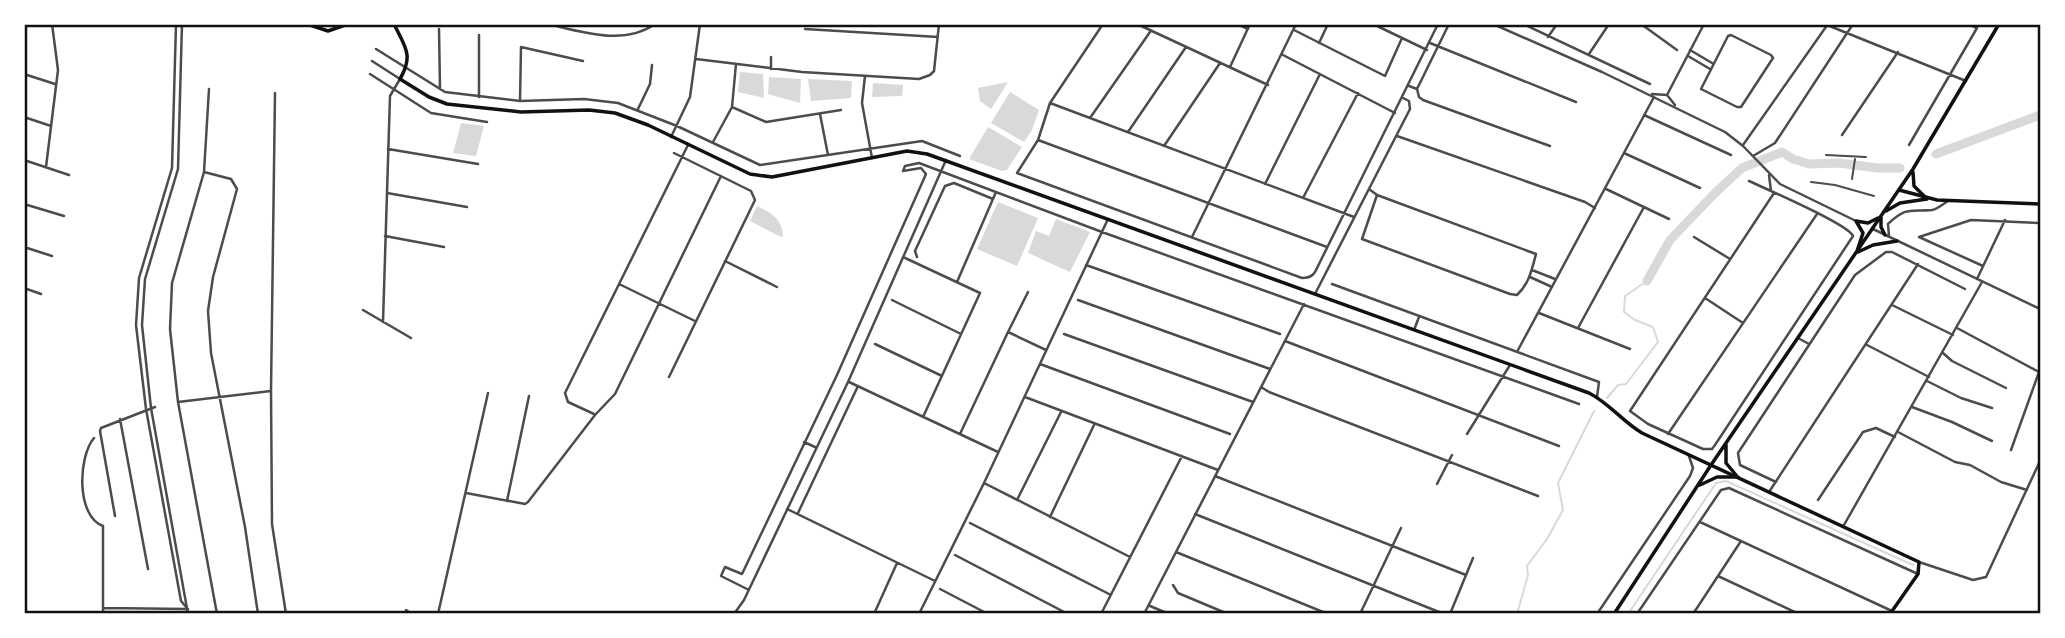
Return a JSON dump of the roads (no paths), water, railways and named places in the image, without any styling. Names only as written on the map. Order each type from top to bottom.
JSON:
[{"type":"main road","points":[[307,24],[328,30],[348,24]]},
{"type":"main road","points":[[1614,614],[1711,465],[1913,169],[1999,24]]},
{"type":"main road","points":[[394,25],[407,51],[406,68],[400,79],[429,97],[447,104],[521,112],[603,110],[636,120],[761,177],[919,152],[1598,398],[1642,433],[1919,562],[1918,574],[1891,612]]},
{"type":"main road","points":[[1913,169],[1914,186],[1927,199]]},
{"type":"main road","points":[[1899,190],[1927,199],[2040,204]]},
{"type":"main road","points":[[1885,211],[1900,203],[1927,199]]},
{"type":"main road","points":[[1856,221],[1868,223],[1881,218]]},
{"type":"main road","points":[[1881,218],[1881,228],[1888,237]]},
{"type":"main road","points":[[1856,221],[1863,233],[1856,253]]},
{"type":"main road","points":[[1856,253],[1872,245],[1896,241]]},
{"type":"main road","points":[[1726,443],[1726,463],[1738,477]]},
{"type":"main road","points":[[1697,486],[1717,477],[1738,477]]},
{"type":"street","points":[[46,167],[58,70],[52,24]]},
{"type":"street","points":[[176,24],[172,168],[138,287],[136,325],[146,409],[181,601],[188,611]]},
{"type":"street","points":[[182,24],[178,169],[144,287],[142,325],[153,407],[188,611]]},
{"type":"street","points":[[548,24],[590,33],[635,36],[655,24]]},
{"type":"street","points":[[671,137],[690,97],[700,24]]},
{"type":"street","points":[[696,59],[771,69],[919,79],[930,75],[935,65],[940,24]]},
{"type":"street","points":[[1103,24],[1050,103],[1038,140],[1017,173],[1302,278],[1309,278],[1314,274],[1438,24]]},
{"type":"street","points":[[1138,24],[1268,85]]},
{"type":"street","points":[[1237,24],[1248,29]]},
{"type":"street","points":[[1230,67],[1250,24]]},
{"type":"street","points":[[1192,237],[1296,24]]},
{"type":"street","points":[[1319,43],[1328,24]]},
{"type":"street","points":[[1373,24],[1427,50]]},
{"type":"street","points":[[1449,24],[1416,94],[1423,100],[1550,146]]},
{"type":"street","points":[[1493,24],[1725,132],[1743,146],[1768,174],[1790,190],[2040,309]]},
{"type":"street","points":[[1503,29],[1506,24]]},
{"type":"street","points":[[1523,24],[1650,84]]},
{"type":"street","points":[[1548,37],[1557,24]]},
{"type":"street","points":[[1589,54],[1609,24]]},
{"type":"street","points":[[1640,24],[1677,50]]},
{"type":"street","points":[[1667,95],[1704,24]]},
{"type":"street","points":[[1754,158],[1775,143],[1853,24]]},
{"type":"street","points":[[1909,145],[1977,28],[1968,24]]},
{"type":"street","points":[[1743,146],[1827,25],[1966,81]]},
{"type":"street","points":[[439,29],[440,89]]},
{"type":"street","points":[[805,29],[938,37]]},
{"type":"street","points":[[1293,29],[1385,76],[1402,38]]},
{"type":"street","points":[[176,31],[182,31]]},
{"type":"street","points":[[1090,118],[1151,31]]},
{"type":"street","points":[[479,35],[479,97]]},
{"type":"street","points":[[1728,36],[1773,58],[1741,107],[1701,89],[1710,69],[1728,36]]},
{"type":"street","points":[[1430,43],[1576,102]]},
{"type":"street","points":[[520,101],[522,47],[583,61]]},
{"type":"street","points":[[1128,132],[1186,47]]},
{"type":"street","points":[[376,49],[440,89],[479,97],[520,101],[606,100],[677,126],[760,165],[922,141],[960,156]]},
{"type":"street","points":[[1690,50],[1713,63]]},
{"type":"street","points":[[1842,135],[1898,52]]},
{"type":"street","points":[[1282,54],[1395,113]]},
{"type":"street","points":[[1688,55],[1710,69]]},
{"type":"street","points":[[771,57],[771,69]]},
{"type":"street","points":[[372,61],[400,79],[390,96],[383,322]]},
{"type":"street","points":[[1164,146],[1220,63]]},
{"type":"street","points":[[713,142],[732,107],[736,64]]},
{"type":"street","points":[[638,110],[650,84],[652,65]]},
{"type":"street","points":[[24,74],[56,84]]},
{"type":"street","points":[[370,74],[431,113],[487,122]]},
{"type":"street","points":[[1265,184],[1321,74]]},
{"type":"street","points":[[865,76],[862,103],[872,158]]},
{"type":"street","points":[[1409,86],[1417,89]]},
{"type":"street","points":[[209,89],[204,172],[172,282],[170,329],[178,402],[217,614]]},
{"type":"street","points":[[275,93],[272,524],[286,614]]},
{"type":"street","points":[[1303,198],[1358,93]]},
{"type":"street","points":[[1646,93],[1667,95],[1677,108]]},
{"type":"street","points":[[1517,351],[1654,97]]},
{"type":"street","points":[[1315,294],[1411,105],[1403,98]]},
{"type":"street","points":[[1050,103],[1354,217]]},
{"type":"street","points":[[732,107],[766,122],[841,110]]},
{"type":"street","points":[[820,114],[828,155]]},
{"type":"street","points":[[1644,115],[1731,155]]},
{"type":"street","points":[[24,117],[51,126]]},
{"type":"street","points":[[1396,135],[1585,202],[1595,208]]},
{"type":"street","points":[[1038,140],[1327,247]]},
{"type":"street","points":[[595,415],[568,402],[565,393],[688,145]]},
{"type":"street","points":[[387,149],[478,164]]},
{"type":"street","points":[[668,377],[755,200],[751,191],[674,153]]},
{"type":"street","points":[[1624,153],[1700,188]]},
{"type":"street","points":[[1826,155],[1855,160],[1866,158]]},
{"type":"street","points":[[24,160],[69,175]]},
{"type":"street","points":[[734,614],[749,590],[848,382],[946,160]]},
{"type":"street","points":[[1852,179],[1855,160]]},
{"type":"street","points":[[749,590],[721,576],[725,566],[742,574],[837,375],[926,174],[921,168],[904,171],[905,166],[919,163],[1578,404]]},
{"type":"street","points":[[204,172],[231,179],[237,189],[213,277],[208,312],[211,353],[245,527],[258,614]]},
{"type":"street","points":[[1749,181],[1772,192],[1817,214],[1849,229],[1853,234],[1852,240],[1712,449],[1703,449],[1648,424],[1630,411],[1772,192],[1768,174]]},
{"type":"street","points":[[466,493],[525,504],[595,415],[615,394],[721,176]]},
{"type":"street","points":[[1811,182],[1835,185],[1874,196]]},
{"type":"street","points":[[917,257],[915,251],[948,183],[993,199]]},
{"type":"street","points":[[1369,189],[1377,195],[1536,254],[1530,277],[1521,292],[1517,295],[1510,294],[1362,239],[1377,195]]},
{"type":"street","points":[[1605,189],[1670,219]]},
{"type":"street","points":[[957,282],[996,192]]},
{"type":"street","points":[[386,193],[467,206]]},
{"type":"street","points":[[1888,237],[1888,224],[1899,215],[1919,209],[1936,210],[1948,201]]},
{"type":"street","points":[[24,204],[64,216]]},
{"type":"street","points":[[1578,328],[1644,207]]},
{"type":"street","points":[[922,214],[930,218]]},
{"type":"street","points":[[1668,434],[1817,214]]},
{"type":"street","points":[[919,614],[1108,219]]},
{"type":"street","points":[[1983,266],[1919,237],[1972,220],[2040,223]]},
{"type":"street","points":[[1977,279],[2005,220]]},
{"type":"street","points":[[385,236],[444,247]]},
{"type":"street","points":[[1694,237],[1730,259]]},
{"type":"street","points":[[24,247],[52,256]]},
{"type":"street","points":[[1776,482],[1740,465],[1738,453],[1854,275],[1886,252],[1892,252],[1965,289]]},
{"type":"street","points":[[903,257],[981,293],[923,417]]},
{"type":"street","points":[[725,261],[777,287]]},
{"type":"street","points":[[1769,492],[1918,264]]},
{"type":"street","points":[[1086,265],[1280,334]]},
{"type":"street","points":[[1532,270],[1556,280]]},
{"type":"street","points":[[1530,277],[1552,287]]},
{"type":"street","points":[[1843,527],[1982,282]]},
{"type":"street","points":[[618,283],[695,321]]},
{"type":"street","points":[[1332,285],[1599,382],[1598,398]]},
{"type":"street","points":[[24,289],[41,294]]},
{"type":"street","points":[[960,435],[1028,292]]},
{"type":"street","points":[[1705,297],[1743,323]]},
{"type":"street","points":[[892,300],[961,334]]},
{"type":"street","points":[[1078,300],[1270,369]]},
{"type":"street","points":[[1144,614],[1304,304]]},
{"type":"street","points":[[1892,305],[1953,335]]},
{"type":"street","points":[[363,310],[411,338]]},
{"type":"street","points":[[1538,313],[1630,349]]},
{"type":"street","points":[[1414,330],[1420,316]]},
{"type":"street","points":[[1957,328],[2039,372],[2011,450]]},
{"type":"street","points":[[1008,332],[1046,351]]},
{"type":"street","points":[[1064,334],[1253,402]]},
{"type":"street","points":[[1788,335],[1810,344]]},
{"type":"street","points":[[1285,341],[1559,446]]},
{"type":"street","points":[[876,344],[942,376]]},
{"type":"street","points":[[1866,344],[1961,398],[1992,408]]},
{"type":"street","points":[[1943,353],[1952,361],[2006,388]]},
{"type":"street","points":[[1040,364],[1230,434]]},
{"type":"street","points":[[1466,434],[1510,365]]},
{"type":"street","points":[[848,382],[998,452]]},
{"type":"street","points":[[798,514],[858,386]]},
{"type":"street","points":[[1261,387],[1448,463],[1538,496]]},
{"type":"street","points":[[178,402],[271,391]]},
{"type":"street","points":[[438,614],[488,393]]},
{"type":"street","points":[[507,501],[529,396]]},
{"type":"street","points":[[1024,397],[1218,470]]},
{"type":"street","points":[[115,516],[101,428],[153,407]]},
{"type":"street","points":[[1912,407],[1992,441]]},
{"type":"street","points":[[1017,500],[1062,411]]},
{"type":"street","points":[[120,419],[148,569]]},
{"type":"street","points":[[1050,517],[1095,424]]},
{"type":"street","points":[[1818,500],[1863,432],[1876,428],[1895,438]]},
{"type":"street","points":[[1898,432],[1955,462],[2027,491]]},
{"type":"street","points":[[94,438],[89,444],[82,473],[86,507],[90,516],[103,526],[103,614]]},
{"type":"street","points":[[804,442],[815,447]]},
{"type":"street","points":[[1597,614],[1690,476],[1693,468],[1688,453]]},
{"type":"street","points":[[1437,484],[1452,455]]},
{"type":"street","points":[[1101,614],[1182,456]]},
{"type":"street","points":[[1919,562],[1973,580],[1986,577],[2040,461]]},
{"type":"street","points":[[1215,475],[1465,576]]},
{"type":"street","points":[[984,483],[1130,557]]},
{"type":"street","points":[[1637,614],[1721,490],[1729,488],[1918,574]]},
{"type":"street","points":[[787,509],[935,581]]},
{"type":"street","points":[[1195,514],[1444,614]]},
{"type":"street","points":[[1700,522],[1891,612]]},
{"type":"street","points":[[970,523],[1111,595]]},
{"type":"street","points":[[1360,614],[1401,528]]},
{"type":"street","points":[[1693,614],[1741,541]]},
{"type":"street","points":[[1176,552],[1328,614]]},
{"type":"street","points":[[956,555],[1068,614]]},
{"type":"street","points":[[1450,614],[1473,558]]},
{"type":"street","points":[[874,614],[897,563]]},
{"type":"street","points":[[1717,576],[1799,614]]},
{"type":"street","points":[[1173,585],[1178,593],[1228,614]]},
{"type":"street","points":[[940,589],[988,614]]},
{"type":"street","points":[[1149,605],[1169,614]]},
{"type":"street","points":[[103,608],[188,611]]},
{"type":"street","points":[[406,610],[412,614]]},
{"type":"waterway","points":[[1936,154],[2040,115]]},
{"type":"waterway","points":[[1647,281],[1670,240],[1742,168],[1782,152],[1809,164],[1838,163],[1900,168]]},
{"type":"waterway","points":[[1607,398],[1618,385],[1626,384],[1658,342],[1653,327],[1624,312],[1625,296],[1647,281]]},
{"type":"waterway","points":[[1517,614],[1528,575],[1527,566],[1547,539],[1563,510],[1558,483],[1594,411]]},
{"type":"waterway","points":[[1628,614],[1716,483],[1726,481],[1913,565]]},
{"type":"waterway","points":[[2009,614],[2040,613]]}]
